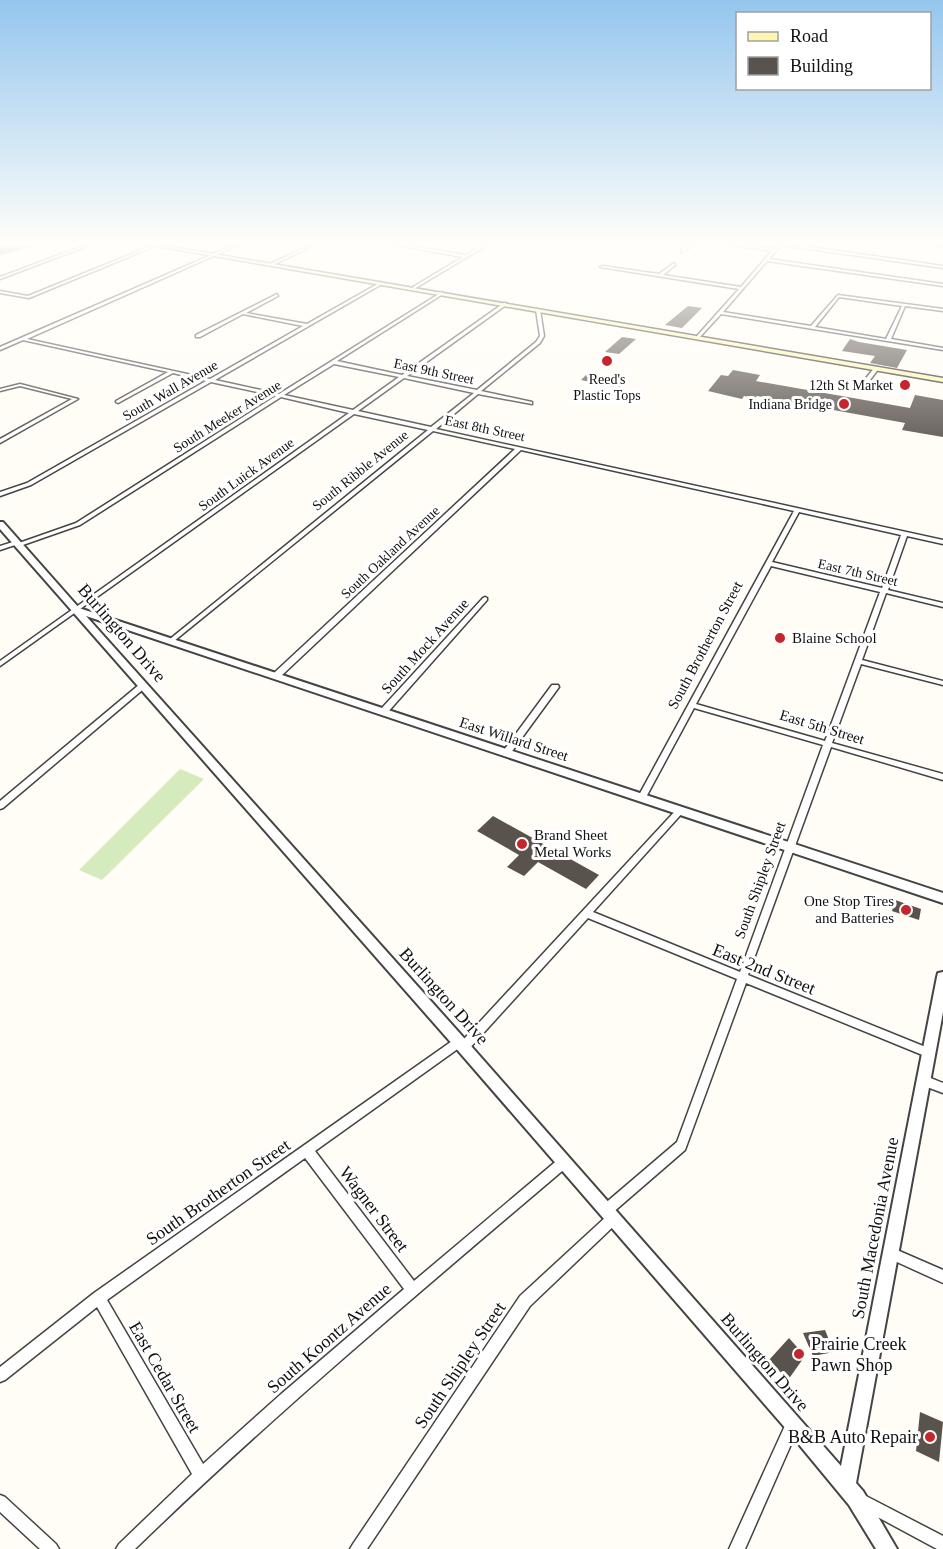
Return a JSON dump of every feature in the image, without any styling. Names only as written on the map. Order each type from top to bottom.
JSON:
[{"type":"main road","points":[[564,314],[943,380]]},
{"type":"street","points":[[0,349],[79,314]]},
{"type":"street","points":[[198,336],[240,314]]},
{"type":"street","points":[[249,314],[307,325]]},
{"type":"street","name":"South Wall Avenue","points":[[0,494],[29,484],[326,314]]},
{"type":"street","name":"South Meeker Avenue","points":[[17,544],[73,527],[408,314]]},
{"type":"street","name":"South Luick Avenue","points":[[0,664],[490,314]]},
{"type":"street","name":"South Ribble Avenue","points":[[172,640],[541,340],[538,314]]},
{"type":"street","points":[[699,337],[719,314]]},
{"type":"street","points":[[728,314],[943,349]]},
{"type":"street","points":[[812,328],[823,314]]},
{"type":"street","points":[[888,340],[900,314]]},
{"type":"street","name":"East 8th Street","points":[[23,339],[943,542]]},
{"type":"street","name":"East 9th Street","points":[[333,362],[530,403]]},
{"type":"street","points":[[865,383],[877,368]]},
{"type":"street","points":[[118,402],[172,372]]},
{"type":"street","points":[[0,390],[14,385],[76,399],[0,441]]},
{"type":"street","name":"South Oakland Avenue","points":[[277,675],[520,448]]},
{"type":"street","name":"South Brotherton Street","points":[[642,797],[798,509]]},
{"type":"street","name":"Burlington Drive","points":[[0,524],[462,1045],[793,1424],[851,1492],[887,1549]]},
{"type":"street","name":"South Shipley Street","points":[[358,1549],[525,1301],[609,1215],[680,1149],[905,533]]},
{"type":"street","points":[[0,548],[17,544]]},
{"type":"street","name":"East 7th Street","points":[[768,563],[943,605]]},
{"type":"street","name":"South Mock Avenue","points":[[384,711],[485,599]]},
{"type":"street","name":"East Willard Street","points":[[76,610],[943,898]]},
{"type":"street","points":[[858,661],[943,683]]},
{"type":"street","points":[[0,806],[143,686]]},
{"type":"street","points":[[507,752],[555,687]]},
{"type":"street","name":"East 5th Street","points":[[692,705],[943,777]]},
{"type":"street","name":"South Brotherton Street","points":[[0,1375],[99,1298],[462,1045],[587,914],[681,810]]},
{"type":"street","name":"East 2nd Street","points":[[587,914],[929,1053]]},
{"type":"street","name":"South Macedonia Avenue","points":[[851,1492],[890,1253],[943,977]]},
{"type":"street","points":[[923,1080],[943,1088]]},
{"type":"street","name":"Wagner Street","points":[[308,1152],[412,1289]]},
{"type":"street","name":"South Koontz Avenue","points":[[124,1549],[200,1474],[412,1289],[564,1162]]},
{"type":"street","points":[[890,1253],[943,1277]]},
{"type":"street","name":"East Cedar Street","points":[[99,1298],[200,1474]]},
{"type":"street","points":[[737,1549],[793,1424]]},
{"type":"street","points":[[851,1492],[943,1544]]},
{"type":"street","points":[[0,1503],[51,1549]]},
{"type":"green space","points":[[180,769],[204,779],[102,880],[79,870]]},
{"type":"building","points":[[678,314],[696,314],[682,328],[665,325]]},
{"type":"building","points":[[622,337],[636,339],[619,354],[605,352]]},
{"type":"building","points":[[850,339],[907,350],[897,368],[870,363],[875,356],[842,351]]},
{"type":"building","name":"Indiana Bridge","points":[[733,370],[760,375],[756,381],[910,408],[915,395],[943,400],[943,437],[902,430],[905,423],[757,396],[755,398],[744,396],[742,399],[708,391],[721,375],[728,376]]},
{"type":"building","points":[[587,374],[626,381],[619,388],[581,380]]},
{"type":"building","name":"Brand Sheet Metal Works","points":[[493,816],[599,875],[586,889],[538,862],[524,876],[507,867],[519,855],[477,831]]},
{"type":"building","name":"One Stop Tires and Batteries","points":[[895,900],[921,909],[919,920],[892,911]]},
{"type":"building","points":[[825,1330],[834,1352],[813,1356],[803,1333]]},
{"type":"building","points":[[789,1338],[805,1356],[788,1380],[769,1360]]},
{"type":"building","name":"B&B Auto Repair","points":[[920,1412],[943,1422],[939,1462],[916,1451]]},
{"type":"place","name":"Reed's Plastic Tops","points":[[607,361]]},
{"type":"place","name":"12th St Market","points":[[905,385]]},
{"type":"place","name":"Indiana Bridge","points":[[844,404]]},
{"type":"place","name":"Blaine School","points":[[780,638]]},
{"type":"place","name":"Brand Sheet Metal Works","points":[[522,844]]},
{"type":"place","name":"One Stop Tires and Batteries","points":[[906,910]]},
{"type":"place","name":"Prairie Creek Pawn Shop","points":[[799,1354]]},
{"type":"place","name":"B&B Auto Repair","points":[[930,1437]]}]
